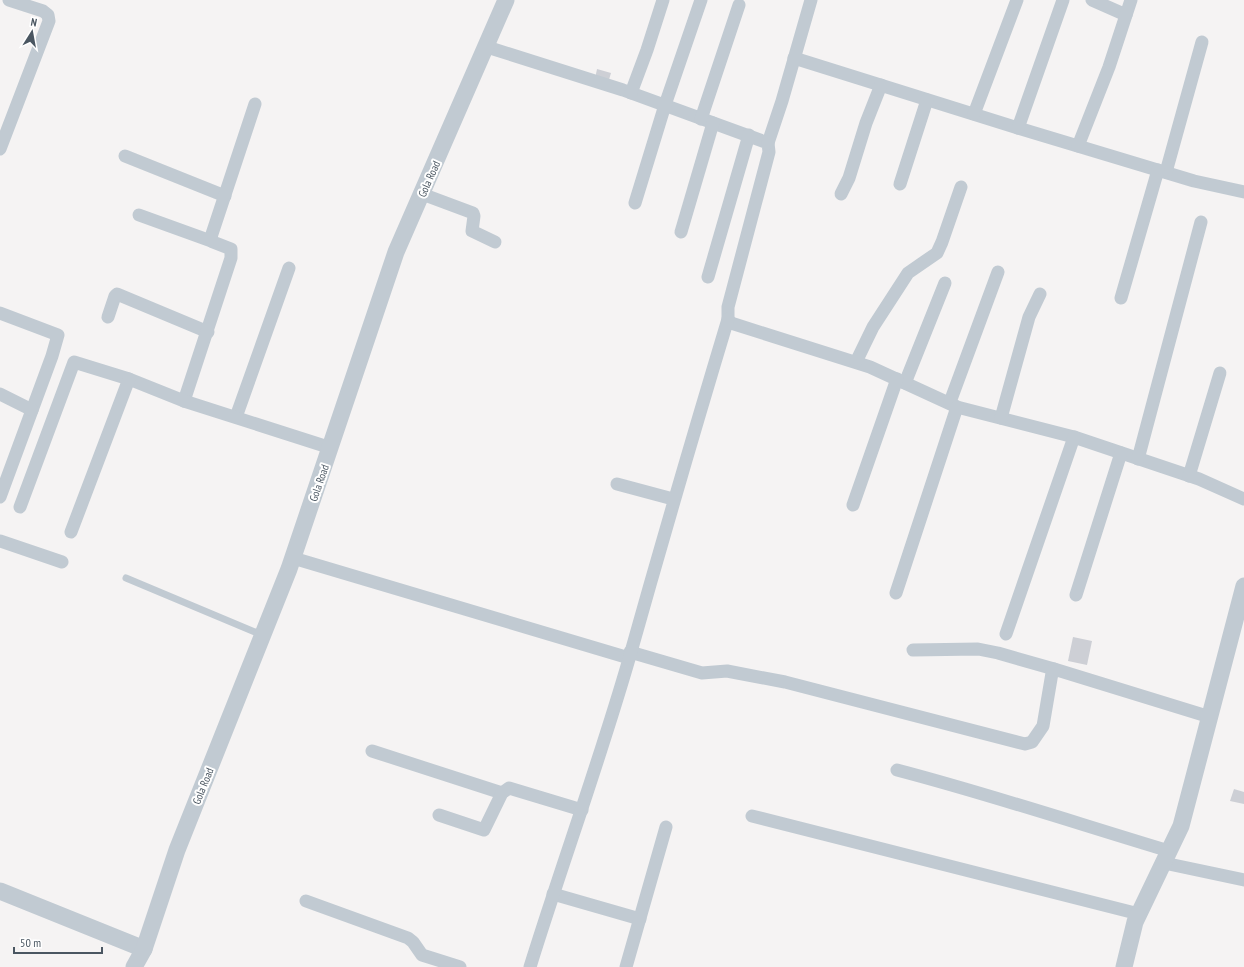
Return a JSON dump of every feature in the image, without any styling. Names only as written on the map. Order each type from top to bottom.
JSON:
[{"type":"street","points":[[0,149],[48,24],[48,15],[45,5],[9,0]]},
{"type":"street","name":"Gola Road","points":[[134,967],[144,949],[177,850],[293,558],[331,448],[390,266],[506,0]]},
{"type":"street","points":[[631,93],[648,50],[662,0]]},
{"type":"street","points":[[635,203],[665,105],[701,0]]},
{"type":"street","points":[[530,967],[582,810],[629,655],[673,499],[728,319],[728,307],[767,160],[768,143],[810,0]]},
{"type":"street","points":[[974,114],[1017,0]]},
{"type":"street","points":[[1018,128],[1063,0]]},
{"type":"street","points":[[1092,0],[1126,15]]},
{"type":"street","points":[[1078,146],[1109,67],[1131,0]]},
{"type":"street","points":[[681,232],[707,121],[739,5]]},
{"type":"street","points":[[1121,298],[1202,42]]},
{"type":"street","points":[[487,46],[631,93],[768,143]]},
{"type":"street","points":[[794,58],[1078,146],[1162,171],[1244,192]]},
{"type":"street","points":[[841,194],[849,178],[866,123],[881,85]]},
{"type":"street","points":[[900,184],[927,100]]},
{"type":"street","points":[[211,241],[255,104]]},
{"type":"street","points":[[708,277],[749,135]]},
{"type":"street","points":[[125,156],[225,196]]},
{"type":"street","points":[[856,362],[873,327],[908,273],[937,253],[961,187]]},
{"type":"street","points":[[422,194],[473,213],[472,231],[495,242]]},
{"type":"street","points":[[140,215],[230,249],[232,256],[184,401]]},
{"type":"street","points":[[1138,459],[1201,222]]},
{"type":"street","points":[[236,417],[289,268]]},
{"type":"street","points":[[896,592],[954,405],[998,272]]},
{"type":"street","points":[[853,505],[901,381],[945,283]]},
{"type":"street","points":[[108,317],[117,294],[208,332]]},
{"type":"street","points":[[1001,418],[1029,317],[1040,294]]},
{"type":"street","points":[[0,313],[58,335],[52,356],[0,497]]},
{"type":"street","points":[[728,319],[738,326],[856,362],[954,405],[1074,437],[1189,476],[1244,499]]},
{"type":"street","points":[[20,507],[74,362],[130,379],[184,401],[331,448]]},
{"type":"street","points":[[1189,476],[1220,373]]},
{"type":"street","points":[[71,532],[130,379]]},
{"type":"street","points":[[0,394],[32,410]]},
{"type":"street","points":[[1006,634],[1074,437]]},
{"type":"street","points":[[1076,595],[1121,453]]},
{"type":"street","points":[[617,484],[673,499]]},
{"type":"street","points":[[0,541],[62,562]]},
{"type":"street","points":[[293,558],[629,655],[702,673],[728,670],[785,682],[1029,744],[1037,736],[1043,726],[1052,673],[1054,669]]},
{"type":"street","points":[[1124,967],[1135,922],[1181,826],[1244,586]]},
{"type":"street","points":[[913,650],[978,649],[998,653],[1210,717]]},
{"type":"street","points":[[372,750],[502,793]]},
{"type":"street","points":[[897,770],[970,789],[1167,857],[1244,880]]},
{"type":"street","points":[[439,815],[484,830],[502,793],[506,788],[512,788],[582,810]]},
{"type":"street","points":[[752,816],[1139,914]]},
{"type":"street","points":[[626,967],[666,827]]},
{"type":"street","points":[[0,891],[144,949]]},
{"type":"street","points":[[553,894],[640,919]]},
{"type":"street","points":[[306,901],[408,938],[413,942],[422,955],[460,967]]},
{"type":"lane","points":[[126,578],[263,636]]},
{"type":"building","points":[[597,69],[611,73],[608,83],[595,79]]},
{"type":"building","points":[[1073,637],[1092,641],[1087,665],[1068,661]]},
{"type":"building","points":[[1234,789],[1244,792],[1244,804],[1230,801]]}]
